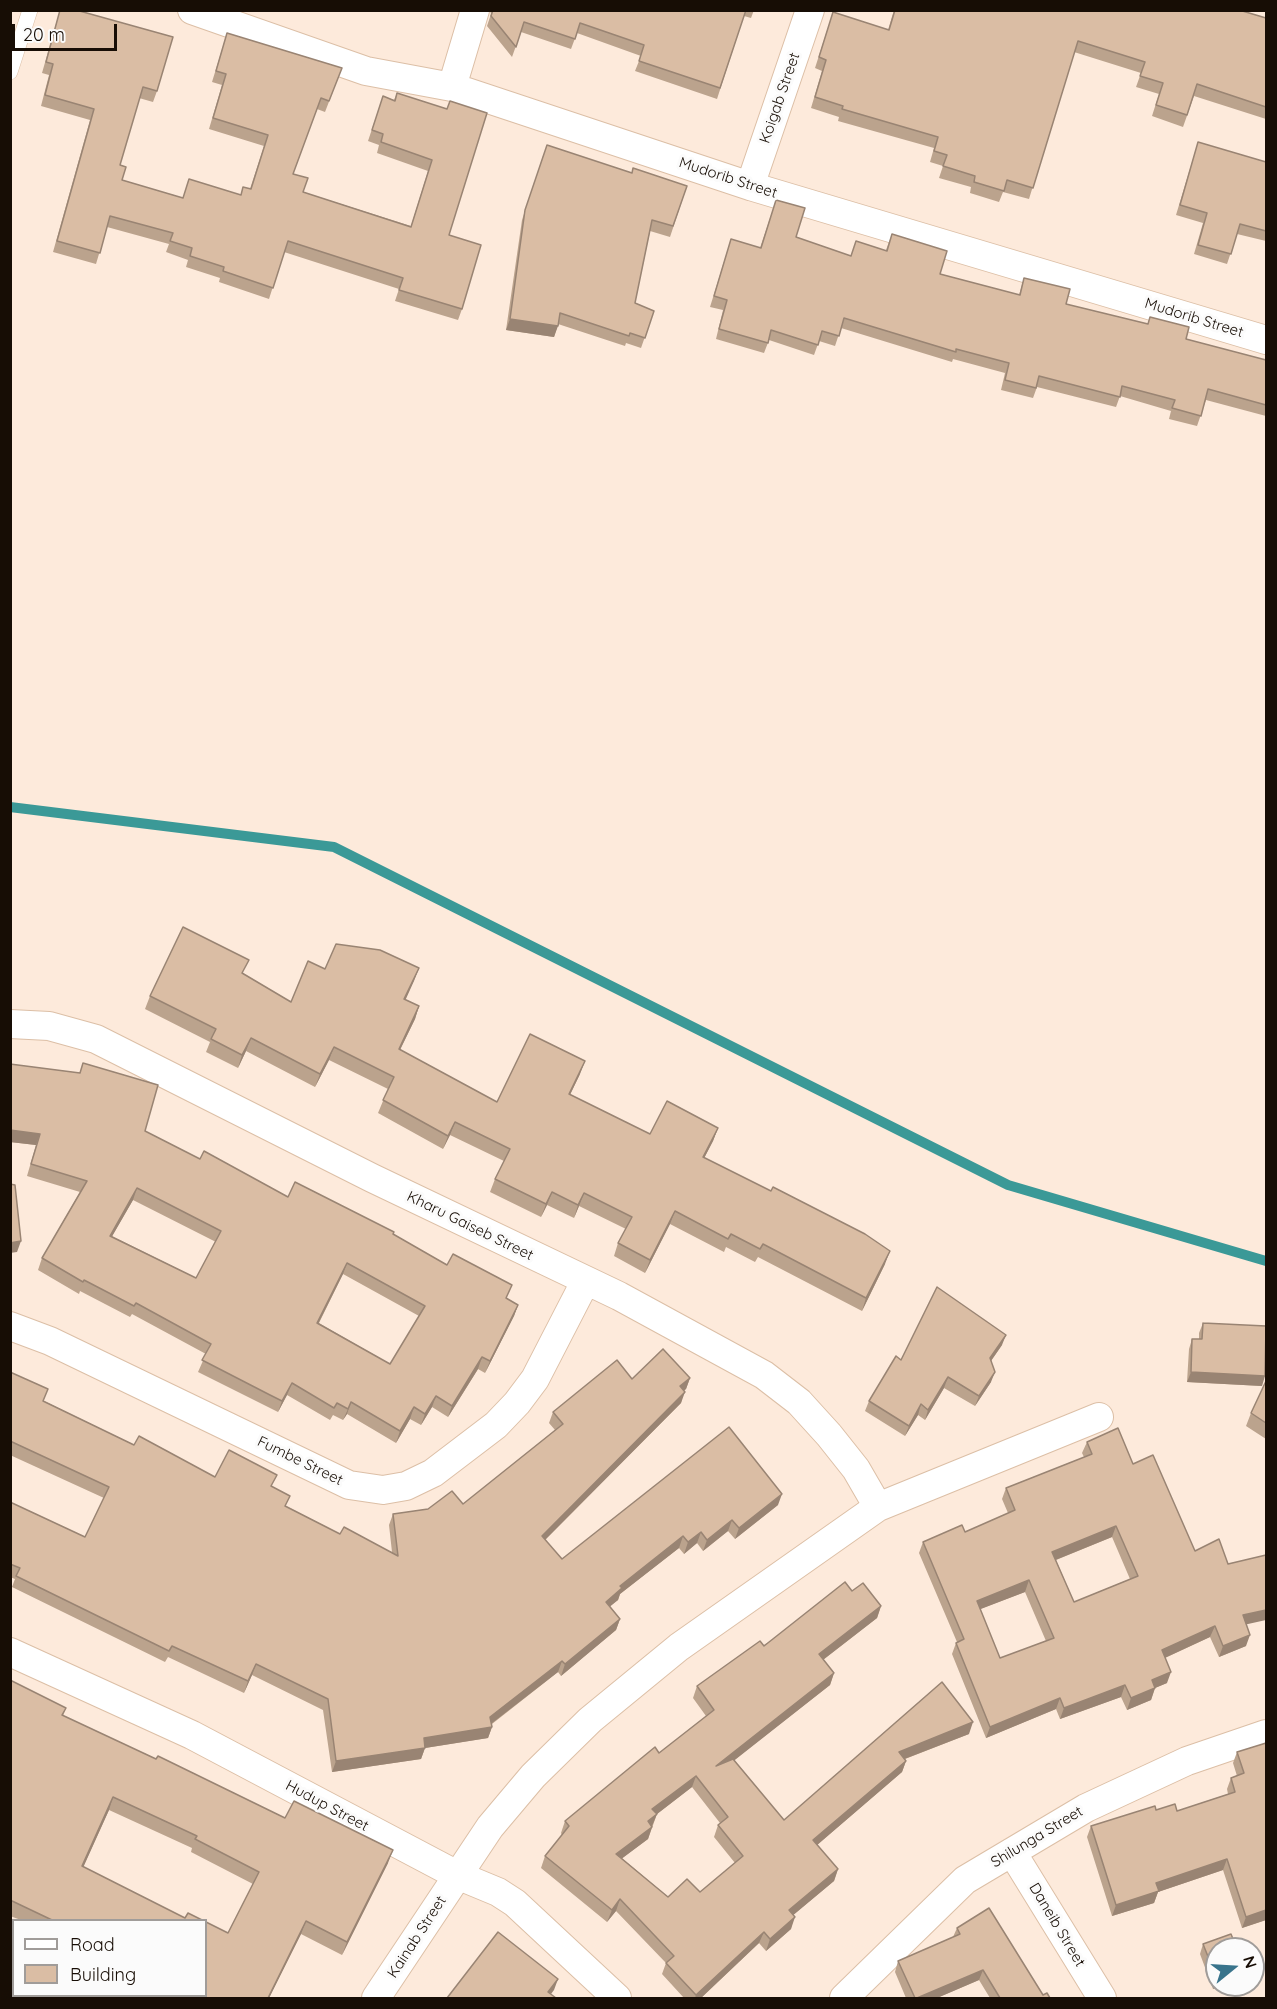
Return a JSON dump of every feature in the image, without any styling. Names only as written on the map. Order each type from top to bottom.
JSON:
[{"type":"street","name":"Mudorib Street","points":[[192,10],[366,71],[452,87],[750,186],[1266,340]]},
{"type":"street","points":[[452,87],[475,10]]},
{"type":"street","name":"Koigab Street","points":[[750,186],[810,10]]},
{"type":"street","name":"Kharu Gaiseb Street","points":[[10,1024],[49,1026],[96,1039],[585,1282],[619,1296],[764,1375],[799,1402],[829,1436],[856,1469],[878,1507]]},
{"type":"street","name":"Fumbe Street","points":[[10,1326],[50,1341],[349,1485],[383,1490],[406,1486],[433,1473],[496,1425],[535,1379],[585,1282]]},
{"type":"street","name":"Kainab Street","points":[[376,1998],[490,1827],[532,1776],[590,1720],[679,1647],[878,1507],[1099,1417]]},
{"type":"street","name":"Hudup Street","points":[[10,1652],[249,1764],[457,1875],[498,1892],[515,1903],[618,1998]]},
{"type":"street","name":"Shilunga Street","points":[[844,1998],[965,1880],[1086,1808],[1187,1761],[1266,1734]]},
{"type":"street","name":"Daneib Street","points":[[1012,1852],[1102,1998]]},
{"type":"lane","points":[[10,72],[30,10]]},
{"type":"building","points":[[60,10],[76,10],[173,37],[157,91],[143,87],[120,165],[126,167],[122,180],[183,198],[189,179],[241,195],[243,187],[251,189],[268,135],[213,118],[226,74],[216,71],[227,33],[342,68],[329,101],[321,98],[293,174],[308,178],[303,192],[411,227],[432,160],[381,142],[383,134],[372,130],[383,96],[395,101],[397,93],[447,109],[450,101],[487,113],[449,235],[481,245],[462,309],[399,290],[403,278],[288,241],[273,288],[223,271],[224,267],[190,256],[192,248],[170,241],[173,233],[110,216],[100,253],[57,241],[94,109],[45,95],[53,64],[46,62]]},
{"type":"building","points":[[493,10],[746,10],[720,88],[639,61],[644,45],[580,23],[575,39],[524,22],[516,47],[491,16]]},
{"type":"building","points":[[895,10],[1239,10],[1266,18],[1266,107],[1197,84],[1187,115],[1156,105],[1163,83],[1140,76],[1145,62],[1078,41],[1033,188],[1007,180],[1004,191],[974,182],[975,176],[943,166],[947,155],[934,151],[938,137],[842,109],[843,106],[815,97],[826,60],[819,57],[833,12],[889,30]]},
{"type":"building","points":[[1198,142],[1266,162],[1266,231],[1240,224],[1231,254],[1198,245],[1207,213],[1180,205]]},
{"type":"building","points":[[547,145],[632,173],[633,168],[687,186],[673,226],[652,220],[635,303],[654,311],[645,338],[630,333],[629,336],[560,313],[558,326],[510,319],[525,210]]},
{"type":"building","points":[[776,200],[805,208],[796,237],[851,256],[856,241],[887,251],[892,234],[947,251],[940,274],[1020,295],[1024,278],[1070,289],[1066,304],[1148,324],[1150,317],[1189,327],[1186,339],[1266,360],[1266,405],[1208,389],[1201,416],[1172,408],[1175,400],[1122,386],[1120,397],[1039,376],[1036,388],[1005,380],[1009,363],[956,349],[956,352],[844,318],[839,336],[822,331],[818,345],[771,330],[768,343],[719,329],[727,300],[714,296],[731,239],[761,248]]},
{"type":"building","points":[[183,927],[249,960],[242,973],[291,1002],[308,961],[325,969],[336,944],[380,950],[419,968],[404,999],[419,1006],[399,1049],[497,1102],[530,1034],[585,1061],[569,1094],[650,1134],[667,1101],[718,1128],[703,1157],[771,1191],[773,1187],[865,1234],[890,1251],[866,1298],[763,1244],[760,1249],[731,1234],[728,1239],[675,1211],[650,1260],[618,1243],[632,1217],[584,1193],[578,1205],[552,1192],[546,1204],[495,1179],[510,1149],[455,1122],[448,1136],[383,1100],[394,1077],[334,1047],[320,1074],[251,1038],[242,1055],[211,1039],[216,1029],[150,996]]},
{"type":"building","points":[[83,1063],[158,1085],[145,1131],[200,1159],[204,1151],[288,1197],[295,1182],[394,1232],[393,1234],[447,1265],[453,1254],[512,1285],[506,1298],[518,1305],[490,1361],[482,1357],[452,1406],[436,1396],[425,1414],[414,1407],[400,1431],[351,1402],[348,1409],[337,1403],[334,1408],[292,1383],[282,1401],[202,1360],[211,1344],[136,1303],[134,1306],[84,1280],[83,1282],[42,1258],[87,1181],[31,1164],[40,1134],[10,1130],[10,1064],[80,1073]],"holes":[[[137,1188],[221,1231],[196,1278],[110,1236]],[[347,1263],[425,1306],[390,1364],[317,1323]]]},
{"type":"building","points":[[10,1184],[15,1185],[21,1241],[10,1243]]},
{"type":"building","points":[[937,1287],[1006,1335],[990,1358],[995,1372],[979,1396],[948,1377],[928,1410],[921,1404],[909,1426],[869,1401],[896,1356],[901,1360]]},
{"type":"building","points":[[1203,1323],[1266,1326],[1265,1376],[1191,1372],[1192,1339],[1202,1339]]},
{"type":"building","points":[[663,1349],[690,1378],[680,1386],[685,1392],[542,1536],[562,1559],[729,1427],[782,1494],[739,1528],[732,1520],[707,1540],[701,1532],[688,1542],[683,1536],[620,1586],[622,1588],[606,1602],[620,1619],[565,1664],[562,1661],[490,1717],[492,1727],[424,1738],[425,1748],[336,1761],[328,1699],[256,1664],[248,1681],[172,1646],[169,1651],[16,1576],[20,1568],[10,1564],[10,1502],[85,1537],[109,1487],[10,1441],[10,1372],[48,1389],[43,1401],[134,1445],[139,1436],[215,1477],[229,1450],[277,1475],[271,1486],[290,1496],[285,1506],[340,1534],[344,1527],[398,1556],[393,1514],[428,1509],[452,1491],[463,1504],[563,1424],[553,1412],[617,1360],[632,1379]]},
{"type":"building","points":[[1266,1381],[1266,1423],[1251,1413]]},
{"type":"building","points":[[1118,1428],[1133,1464],[1153,1455],[1195,1551],[1219,1539],[1228,1564],[1266,1555],[1266,1610],[1243,1615],[1250,1635],[1223,1646],[1215,1626],[1162,1650],[1171,1672],[1152,1680],[1155,1688],[1131,1698],[1125,1685],[1064,1708],[1060,1698],[990,1727],[956,1643],[964,1639],[923,1542],[962,1525],[965,1532],[1015,1510],[1006,1488],[1092,1454],[1087,1442]],"holes":[[[1116,1526],[1138,1576],[1074,1602],[1052,1552]],[[1029,1580],[1054,1638],[1000,1658],[977,1601]]]},
{"type":"building","points":[[845,1582],[852,1591],[863,1583],[881,1606],[819,1654],[834,1673],[716,1766],[733,1759],[784,1820],[942,1682],[973,1722],[899,1752],[906,1761],[813,1840],[838,1869],[789,1910],[795,1917],[770,1939],[764,1932],[696,1995],[666,1963],[674,1956],[620,1899],[612,1910],[545,1856],[569,1826],[565,1821],[655,1747],[659,1753],[714,1710],[697,1686],[760,1641],[764,1646]],"holes":[[[696,1776],[728,1817],[718,1825],[743,1856],[700,1892],[687,1879],[668,1897],[616,1854],[652,1827],[648,1821],[657,1814],[652,1809]]]},
{"type":"building","points":[[10,1680],[66,1708],[62,1715],[156,1759],[158,1756],[285,1818],[294,1801],[393,1850],[347,1942],[306,1921],[268,1998],[196,1997],[207,1997],[207,1922],[228,1933],[259,1872],[195,1839],[197,1836],[113,1797],[82,1866],[185,1918],[188,1913],[200,1919],[50,1919],[10,1900]]},
{"type":"building","points":[[1266,1743],[1266,1910],[1246,1917],[1227,1859],[1156,1883],[1159,1891],[1116,1905],[1091,1826],[1155,1806],[1156,1810],[1175,1804],[1177,1811],[1235,1792],[1231,1778],[1244,1773],[1237,1752]]},
{"type":"building","points":[[989,1908],[1043,1995],[1047,1993],[1050,1998],[1000,1998],[983,1970],[915,1998],[898,1961],[960,1934],[957,1928]]},
{"type":"building","points":[[498,1932],[558,1979],[548,1992],[556,1998],[447,1998]]},
{"type":"waterway","points":[[10,807],[334,847],[1008,1185],[1266,1261]]}]
